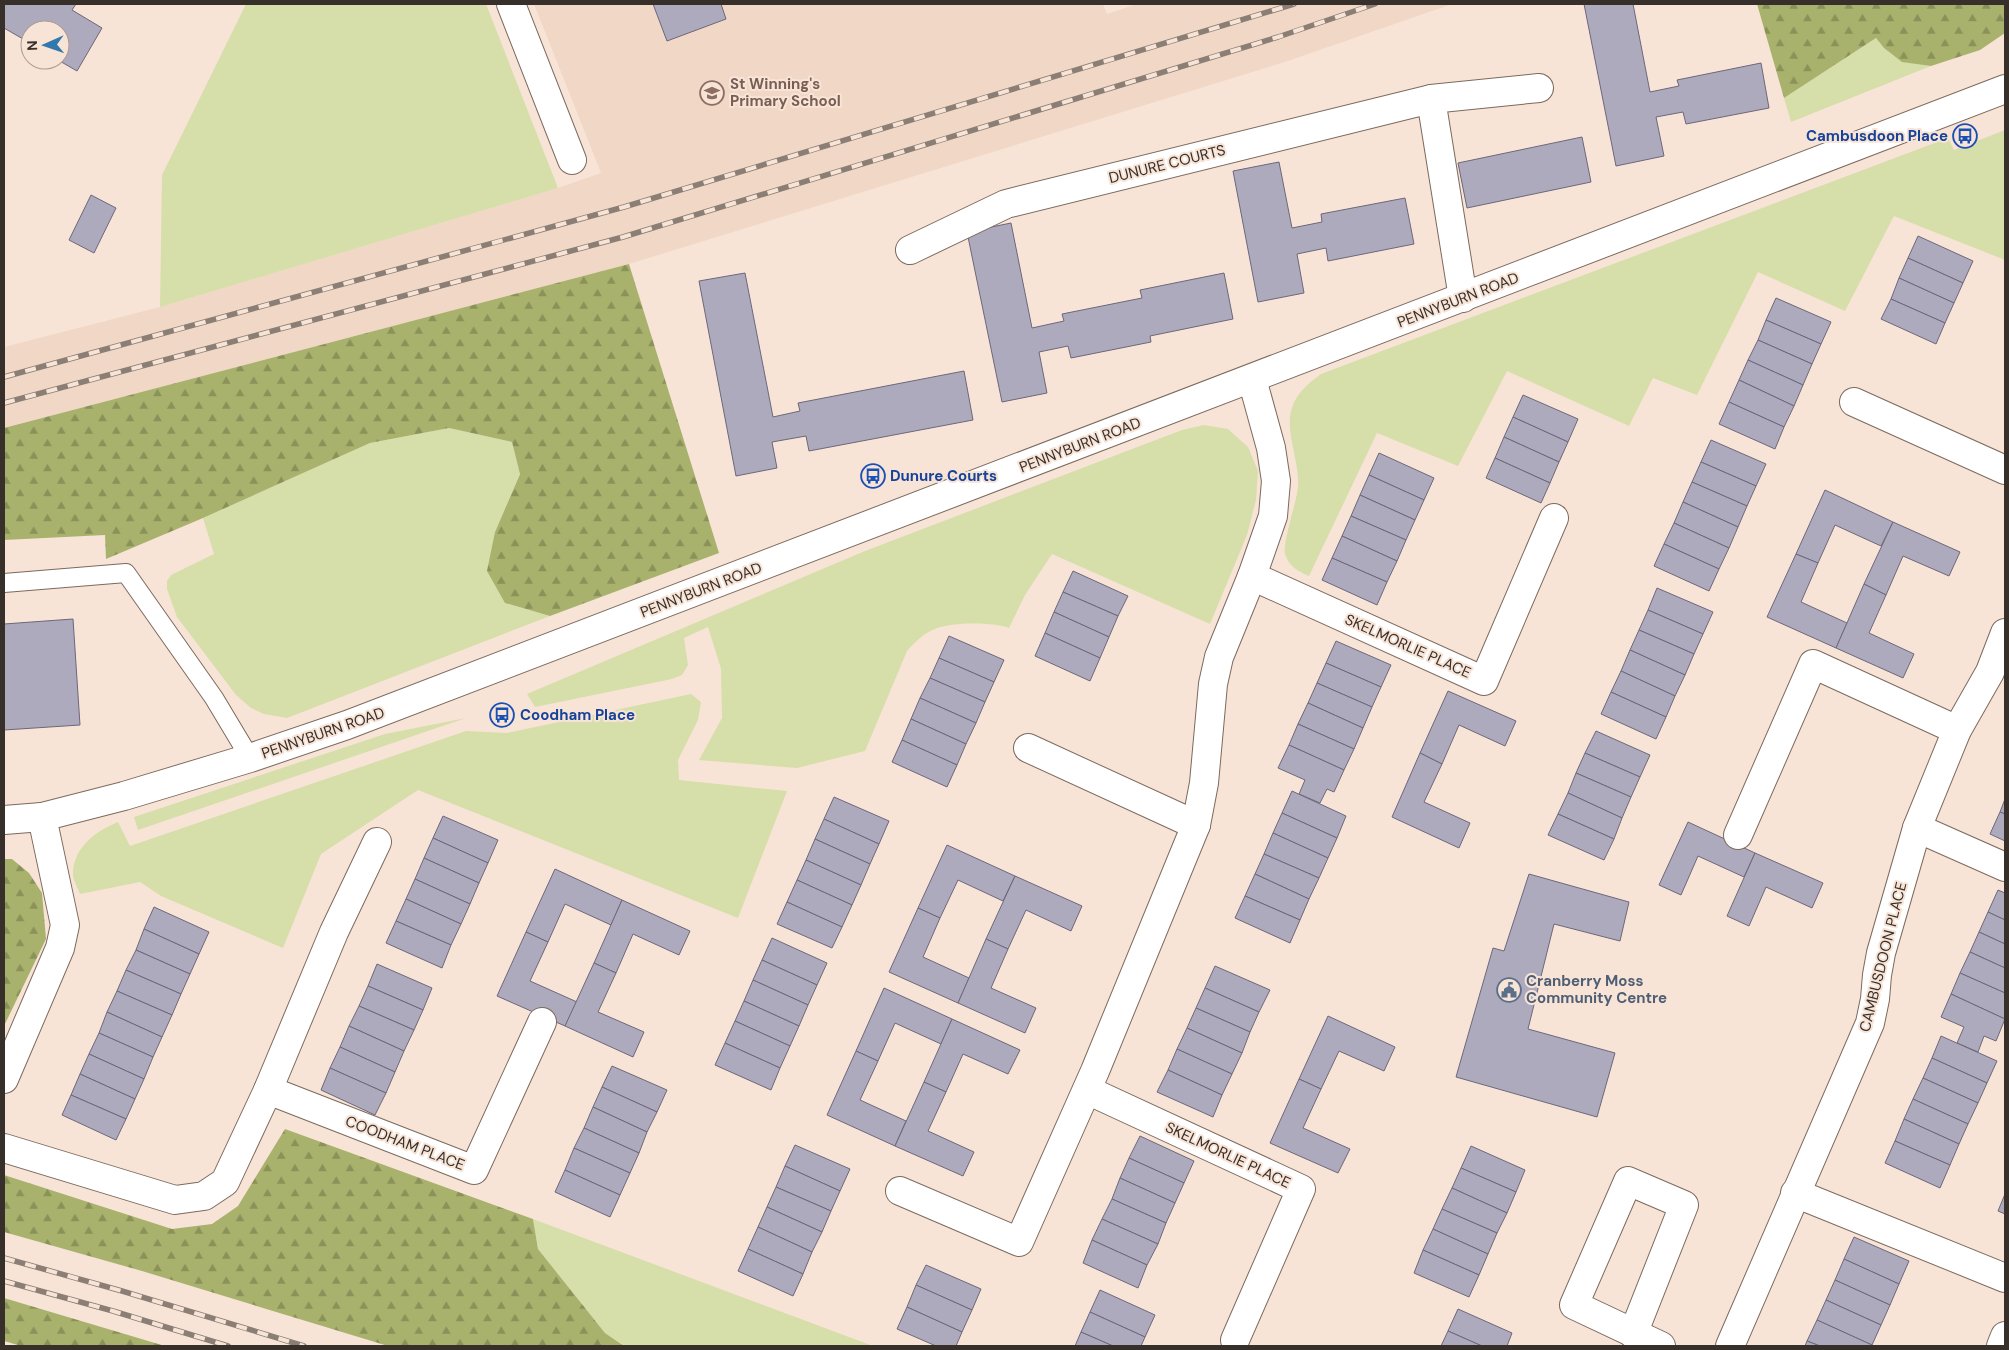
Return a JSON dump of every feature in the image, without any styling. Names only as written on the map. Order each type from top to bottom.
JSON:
[{"type":"street","points":[[511,4],[572,160]]},
{"type":"street","name":"DUNURE COURTS","points":[[910,250],[1006,204],[1431,99],[1539,88]]},
{"type":"street","name":"PENNYBURN ROAD","points":[[4,820],[42,817],[124,796],[250,758],[347,725],[2005,89]]},
{"type":"street","points":[[1431,99],[1463,298]]},
{"type":"street","points":[[900,1191],[1019,1242],[1087,1090],[1196,825],[1204,784],[1213,684],[1217,666],[1273,516],[1276,480],[1270,448],[1252,379]]},
{"type":"street","points":[[1854,402],[2005,470]]},
{"type":"street","name":"SKELMORLIE PLACE","points":[[1252,576],[1484,681],[1554,518]]},
{"type":"street","name":"CAMBUSDOON PLACE","points":[[1730,1346],[1870,1023],[1881,952],[1917,828],[1957,730],[1990,672],[2005,633]]},
{"type":"street","points":[[1738,835],[1813,664],[1957,730]]},
{"type":"street","points":[[1028,748],[1196,825]]},
{"type":"street","points":[[4,1079],[60,948],[64,925],[42,817]]},
{"type":"street","points":[[1917,828],[2005,867]]},
{"type":"street","points":[[4,1148],[175,1200],[204,1196],[225,1182],[268,1090],[334,932],[378,842]]},
{"type":"street","name":"COODHAM PLACE","points":[[268,1090],[474,1170],[542,1022]]},
{"type":"street","name":"SKELMORLIE PLACE","points":[[1087,1090],[1301,1189],[1235,1340]]},
{"type":"street","points":[[1633,1334],[1684,1205],[1628,1181],[1574,1306],[1633,1334],[1661,1346]]},
{"type":"street","points":[[1795,1193],[2005,1278]]},
{"type":"street","points":[[2001,1346],[2005,1336]]},
{"type":"lane","points":[[4,583],[126,573],[214,698],[250,758]]},
{"type":"shaded area","points":[[534,4],[1103,4],[1107,14],[1137,4],[1452,4],[1285,62],[629,264],[4,428],[4,347],[160,307],[558,188],[601,173]]},
{"type":"green space","points":[[246,4],[486,4],[558,188],[160,307],[162,175]]},
{"type":"green space","points":[[1757,4],[2005,4],[2005,33],[1980,50],[1931,66],[1902,62],[1884,48],[1876,38],[1784,98]]},
{"type":"green space","points":[[1876,38],[1894,56],[1906,61],[1931,66],[1791,122],[1784,98]]},
{"type":"green space","points":[[2005,130],[2005,260],[1894,216],[1845,311],[1758,272],[1697,395],[1653,378],[1629,426],[1507,371],[1458,466],[1377,433],[1309,576],[1289,562],[1285,549],[1298,487],[1290,417],[1294,402],[1300,393],[1321,374],[1948,138],[1954,150]]},
{"type":"green space","points":[[629,264],[719,553],[550,616],[505,603],[487,571],[495,532],[520,474],[512,442],[449,428],[370,443],[106,559],[105,535],[4,540],[4,428]]},
{"type":"green space","points":[[1204,425],[1228,429],[1248,447],[1258,471],[1256,500],[1247,535],[1210,624],[1052,554],[1025,595],[1009,628],[972,624],[943,627],[927,633],[907,651],[865,751],[797,768],[699,760],[722,718],[721,669],[708,627],[684,638],[688,665],[682,675],[672,679],[535,707],[527,694],[865,551],[1182,430]]},
{"type":"green space","points":[[449,428],[512,442],[520,473],[495,532],[505,603],[550,616],[287,718],[264,714],[251,708],[236,695],[177,617],[167,589],[167,581],[171,575],[214,554],[203,518],[370,443]]},
{"type":"green space","points":[[691,694],[701,702],[698,720],[678,760],[679,780],[787,791],[738,918],[418,790],[321,854],[283,948],[161,896],[140,882],[80,894],[73,876],[74,866],[81,849],[102,830],[118,822],[130,846],[466,731],[507,733]]},
{"type":"green space","points":[[466,718],[138,830],[134,817],[385,734]]},
{"type":"green space","points":[[4,859],[12,859],[29,873],[42,893],[46,939],[4,1026]]},
{"type":"green space","points":[[285,1129],[533,1219],[538,1249],[605,1333],[624,1346],[388,1346],[142,1271],[4,1232],[4,1175],[172,1229],[212,1224],[238,1206]]},
{"type":"green space","points":[[533,1219],[873,1346],[624,1346],[605,1333],[538,1249]]},
{"type":"green space","points":[[4,1298],[165,1346],[21,1346],[4,1341]]},
{"type":"building","points":[[4,4],[76,4],[72,10],[102,28],[77,71],[70,67],[70,20],[20,20],[20,37],[4,28]]},
{"type":"building","points":[[653,4],[721,4],[726,19],[667,41]]},
{"type":"building","points":[[1584,4],[1633,4],[1650,92],[1679,86],[1677,80],[1761,63],[1769,108],[1686,124],[1683,112],[1656,117],[1664,156],[1616,166]]},
{"type":"building","points":[[1582,137],[1591,182],[1467,208],[1458,163]]},
{"type":"building","points":[[1279,162],[1292,228],[1322,222],[1321,214],[1405,198],[1414,244],[1328,261],[1326,248],[1297,254],[1304,293],[1258,302],[1233,171]]},
{"type":"building","points":[[91,195],[116,208],[94,253],[69,240]]},
{"type":"building","points":[[1011,223],[1032,328],[1064,321],[1062,314],[1142,298],[1140,290],[1224,273],[1233,319],[1150,336],[1151,342],[1071,358],[1068,346],[1039,352],[1047,393],[1002,402],[967,232]]},
{"type":"building","points":[[1918,236],[1973,261],[1963,283],[1908,258]]},
{"type":"building","points":[[1908,258],[1963,283],[1954,303],[1899,278]]},
{"type":"building","points":[[745,273],[773,417],[800,411],[798,403],[964,371],[973,420],[809,451],[806,436],[772,442],[777,468],[736,476],[699,281]]},
{"type":"building","points":[[1899,278],[1954,303],[1945,323],[1891,299]]},
{"type":"building","points":[[1776,298],[1831,322],[1821,344],[1766,320]]},
{"type":"building","points":[[1891,299],[1945,323],[1936,344],[1881,319]]},
{"type":"building","points":[[1766,320],[1821,344],[1812,364],[1758,340]]},
{"type":"building","points":[[1758,340],[1812,364],[1803,385],[1748,360]]},
{"type":"building","points":[[1748,360],[1803,385],[1794,406],[1739,380]]},
{"type":"building","points":[[1739,380],[1794,406],[1784,427],[1729,402]]},
{"type":"building","points":[[1523,395],[1578,419],[1568,442],[1513,417]]},
{"type":"building","points":[[1729,402],[1784,427],[1775,449],[1719,424]]},
{"type":"building","points":[[1513,417],[1568,442],[1559,462],[1504,437]]},
{"type":"building","points":[[1504,437],[1559,462],[1550,483],[1495,458]]},
{"type":"building","points":[[1711,440],[1766,464],[1756,486],[1701,462]]},
{"type":"building","points":[[1379,453],[1434,478],[1424,500],[1369,475]]},
{"type":"building","points":[[1495,458],[1550,483],[1541,503],[1486,478]]},
{"type":"building","points":[[1701,462],[1756,486],[1747,506],[1692,482]]},
{"type":"building","points":[[1369,475],[1424,500],[1415,520],[1360,495]]},
{"type":"building","points":[[1692,482],[1747,506],[1738,527],[1683,502]]},
{"type":"building","points":[[1825,490],[1893,522],[1881,546],[1835,525],[1818,563],[1796,554]]},
{"type":"building","points":[[1360,495],[1415,520],[1406,540],[1351,516]]},
{"type":"building","points":[[1683,502],[1738,527],[1729,548],[1674,523]]},
{"type":"building","points":[[1351,516],[1406,540],[1397,561],[1342,536]]},
{"type":"building","points":[[1893,522],[1960,552],[1949,576],[1903,556],[1886,595],[1864,584]]},
{"type":"building","points":[[1674,523],[1729,548],[1719,569],[1664,544]]},
{"type":"building","points":[[1342,536],[1397,561],[1387,582],[1332,558]]},
{"type":"building","points":[[1664,544],[1719,569],[1709,591],[1654,566]]},
{"type":"building","points":[[1796,554],[1818,563],[1801,602],[1847,623],[1836,648],[1767,617]]},
{"type":"building","points":[[1332,558],[1387,582],[1377,605],[1322,580]]},
{"type":"building","points":[[1073,571],[1128,596],[1118,616],[1063,592]]},
{"type":"building","points":[[1864,584],[1886,595],[1869,633],[1914,654],[1903,678],[1836,648]]},
{"type":"building","points":[[1657,588],[1713,612],[1703,634],[1648,610]]},
{"type":"building","points":[[1063,592],[1118,616],[1109,637],[1054,612]]},
{"type":"building","points":[[1648,610],[1703,634],[1694,654],[1639,630]]},
{"type":"building","points":[[1054,612],[1109,637],[1100,658],[1045,633]]},
{"type":"building","points":[[73,619],[80,725],[4,730],[4,624]]},
{"type":"building","points":[[1639,630],[1694,654],[1685,675],[1630,650]]},
{"type":"building","points":[[1045,633],[1100,658],[1090,681],[1035,656]]},
{"type":"building","points":[[949,636],[1004,660],[994,682],[939,658]]},
{"type":"building","points":[[1336,641],[1391,665],[1381,687],[1326,663]]},
{"type":"building","points":[[1630,650],[1685,675],[1675,696],[1621,671]]},
{"type":"building","points":[[939,658],[994,682],[985,702],[930,678]]},
{"type":"building","points":[[1326,663],[1381,687],[1372,707],[1317,683]]},
{"type":"building","points":[[1621,671],[1675,696],[1666,717],[1611,692]]},
{"type":"building","points":[[930,678],[985,702],[976,723],[920,698]]},
{"type":"building","points":[[1317,683],[1372,707],[1363,728],[1308,703]]},
{"type":"building","points":[[1448,691],[1516,721],[1505,746],[1459,725],[1442,764],[1420,753]]},
{"type":"building","points":[[1611,692],[1666,717],[1656,739],[1601,714]]},
{"type":"building","points":[[920,698],[976,723],[966,744],[911,719]]},
{"type":"building","points":[[1308,703],[1363,728],[1354,749],[1298,724]]},
{"type":"building","points":[[911,719],[966,744],[957,765],[902,740]]},
{"type":"building","points":[[1298,724],[1354,749],[1344,770],[1289,745]]},
{"type":"building","points":[[1596,731],[1650,755],[1640,777],[1585,753]]},
{"type":"building","points":[[902,740],[957,765],[947,787],[892,762]]},
{"type":"building","points":[[1289,745],[1344,770],[1334,792],[1327,789],[1320,803],[1299,794],[1305,780],[1278,768]]},
{"type":"building","points":[[1420,753],[1442,764],[1424,802],[1470,823],[1459,848],[1392,817]]},
{"type":"building","points":[[1585,753],[1640,777],[1631,797],[1576,773]]},
{"type":"building","points":[[1576,773],[1631,797],[1622,818],[1568,793]]},
{"type":"building","points":[[1292,791],[1346,816],[1337,838],[1282,813]]},
{"type":"building","points":[[1568,793],[1622,818],[1614,839],[1558,814]]},
{"type":"building","points":[[834,797],[889,821],[879,844],[824,819]]},
{"type":"building","points":[[2005,799],[2005,814],[2000,812]]},
{"type":"building","points":[[2000,812],[2005,814],[2005,841],[1990,834]]},
{"type":"building","points":[[1282,813],[1337,838],[1328,858],[1273,833]]},
{"type":"building","points":[[1558,814],[1614,839],[1604,860],[1548,835]]},
{"type":"building","points":[[443,816],[498,840],[488,863],[433,838]]},
{"type":"building","points":[[824,819],[879,844],[870,864],[815,839]]},
{"type":"building","points":[[1688,822],[1755,853],[1744,877],[1698,856],[1681,895],[1659,885]]},
{"type":"building","points":[[1273,833],[1328,858],[1319,878],[1264,854]]},
{"type":"building","points":[[433,838],[488,863],[479,883],[424,858]]},
{"type":"building","points":[[815,839],[870,864],[861,885],[806,860]]},
{"type":"building","points":[[947,845],[1015,876],[1003,901],[958,880],[940,918],[918,908]]},
{"type":"building","points":[[1755,853],[1823,883],[1812,908],[1766,887],[1749,926],[1727,916]]},
{"type":"building","points":[[1264,854],[1319,878],[1309,899],[1255,874]]},
{"type":"building","points":[[424,858],[479,883],[470,904],[415,879]]},
{"type":"building","points":[[806,860],[861,885],[852,905],[797,880]]},
{"type":"building","points":[[555,869],[622,900],[611,925],[565,904],[548,942],[526,932]]},
{"type":"building","points":[[1255,874],[1309,899],[1300,920],[1245,896]]},
{"type":"building","name":"Cranberry Moss Community Centre","points":[[1529,874],[1629,902],[1620,941],[1554,924],[1528,1029],[1615,1053],[1597,1117],[1456,1077],[1493,948],[1504,951]]},
{"type":"building","points":[[1015,876],[1082,906],[1071,931],[1026,910],[1008,949],[986,939]]},
{"type":"building","points":[[415,879],[470,904],[461,924],[406,899]]},
{"type":"building","points":[[797,880],[852,905],[842,927],[787,902]]},
{"type":"building","points":[[1998,890],[2005,893],[2005,920],[1988,912]]},
{"type":"building","points":[[1245,896],[1300,920],[1290,943],[1235,918]]},
{"type":"building","points":[[406,899],[461,924],[451,945],[396,921]]},
{"type":"building","points":[[622,900],[690,931],[679,955],[633,934],[616,973],[594,963]]},
{"type":"building","points":[[787,902],[842,927],[832,948],[777,924]]},
{"type":"building","points":[[154,907],[209,932],[199,954],[144,929]]},
{"type":"building","points":[[918,908],[940,918],[923,957],[969,978],[958,1003],[889,972]]},
{"type":"building","points":[[1988,912],[2005,920],[2005,944],[1979,932]]},
{"type":"building","points":[[396,921],[451,945],[442,968],[386,943]]},
{"type":"building","points":[[144,929],[199,954],[190,974],[136,950]]},
{"type":"building","points":[[526,932],[548,942],[530,981],[577,1002],[565,1026],[497,996]]},
{"type":"building","points":[[1979,932],[2005,944],[2005,968],[1970,952]]},
{"type":"building","points":[[772,938],[827,963],[817,985],[762,960]]},
{"type":"building","points":[[986,939],[1008,949],[991,988],[1036,1008],[1025,1033],[958,1003]]},
{"type":"building","points":[[136,950],[190,974],[181,994],[126,970]]},
{"type":"building","points":[[1970,952],[2005,968],[2005,993],[1960,973]]},
{"type":"building","points":[[762,960],[817,985],[808,1005],[753,980]]},
{"type":"building","points":[[594,963],[616,973],[598,1012],[644,1032],[633,1057],[565,1026]]},
{"type":"building","points":[[377,964],[432,988],[423,1010],[368,986]]},
{"type":"building","points":[[1215,966],[1270,990],[1259,1012],[1205,988]]},
{"type":"building","points":[[126,970],[181,994],[172,1015],[117,991]]},
{"type":"building","points":[[1960,973],[2005,993],[2005,1019],[1951,994]]},
{"type":"building","points":[[753,980],[808,1005],[799,1026],[744,1001]]},
{"type":"building","points":[[368,986],[423,1010],[414,1030],[359,1006]]},
{"type":"building","points":[[884,988],[952,1019],[941,1044],[895,1023],[878,1061],[856,1051]]},
{"type":"building","points":[[1205,988],[1259,1012],[1250,1032],[1196,1008]]},
{"type":"building","points":[[117,991],[172,1015],[162,1037],[107,1012]]},
{"type":"building","points":[[1951,994],[2005,1019],[1996,1041],[1984,1036],[1978,1052],[1957,1043],[1964,1027],[1941,1017]]},
{"type":"building","points":[[744,1001],[799,1026],[790,1046],[735,1021]]},
{"type":"building","points":[[359,1006],[414,1030],[404,1051],[349,1026]]},
{"type":"building","points":[[1196,1008],[1250,1032],[1242,1053],[1187,1028]]},
{"type":"building","points":[[107,1012],[162,1037],[153,1057],[99,1033]]},
{"type":"building","points":[[1328,1016],[1395,1047],[1384,1071],[1339,1051],[1321,1089],[1299,1079]]},
{"type":"building","points":[[952,1019],[1020,1050],[1008,1074],[963,1054],[946,1092],[924,1082]]},
{"type":"building","points":[[735,1021],[790,1046],[780,1068],[725,1043]]},
{"type":"building","points":[[349,1026],[404,1051],[395,1072],[340,1047]]},
{"type":"building","points":[[1187,1028],[1242,1053],[1232,1074],[1177,1049]]},
{"type":"building","points":[[99,1033],[153,1057],[144,1079],[89,1054]]},
{"type":"building","points":[[1941,1036],[1997,1061],[1987,1083],[1932,1058]]},
{"type":"building","points":[[725,1043],[780,1068],[771,1090],[715,1065]]},
{"type":"building","points":[[340,1047],[395,1072],[386,1093],[330,1068]]},
{"type":"building","points":[[1177,1049],[1232,1074],[1222,1095],[1168,1070]]},
{"type":"building","points":[[856,1051],[878,1061],[860,1100],[906,1121],[895,1146],[827,1115]]},
{"type":"building","points":[[89,1054],[144,1079],[135,1099],[80,1074]]},
{"type":"building","points":[[1932,1058],[1987,1083],[1978,1103],[1923,1078]]},
{"type":"building","points":[[612,1066],[667,1090],[657,1112],[602,1087]]},
{"type":"building","points":[[330,1068],[386,1093],[375,1115],[321,1090]]},
{"type":"building","points":[[1168,1070],[1222,1095],[1213,1117],[1157,1092]]},
{"type":"building","points":[[80,1074],[135,1099],[126,1119],[71,1095]]},
{"type":"building","points":[[1923,1078],[1978,1103],[1968,1124],[1913,1099]]},
{"type":"building","points":[[1299,1079],[1321,1089],[1303,1128],[1350,1149],[1338,1173],[1270,1143]]},
{"type":"building","points":[[924,1082],[946,1092],[928,1131],[974,1152],[963,1176],[895,1146]]},
{"type":"building","points":[[602,1087],[657,1112],[647,1132],[593,1107]]},
{"type":"building","points":[[71,1095],[126,1119],[116,1140],[62,1115]]},
{"type":"building","points":[[1913,1099],[1968,1124],[1959,1144],[1904,1119]]},
{"type":"building","points":[[593,1107],[647,1132],[639,1153],[584,1128]]},
{"type":"building","points":[[1904,1119],[1959,1144],[1950,1165],[1895,1141]]},
{"type":"building","points":[[584,1128],[639,1153],[630,1173],[574,1148]]},
{"type":"building","points":[[1140,1136],[1194,1161],[1184,1183],[1129,1158]]},
{"type":"building","points":[[1895,1141],[1950,1165],[1940,1188],[1885,1163]]},
{"type":"building","points":[[795,1145],[850,1169],[840,1191],[785,1166]]},
{"type":"building","points":[[1471,1146],[1525,1170],[1516,1192],[1461,1168]]},
{"type":"building","points":[[574,1148],[630,1173],[620,1195],[565,1170]]},
{"type":"building","points":[[1129,1158],[1184,1183],[1175,1203],[1120,1178]]},
{"type":"building","points":[[785,1166],[840,1191],[831,1211],[776,1187]]},
{"type":"building","points":[[1461,1168],[1516,1192],[1507,1213],[1452,1188]]},
{"type":"building","points":[[565,1170],[620,1195],[610,1217],[555,1192]]},
{"type":"building","points":[[1120,1178],[1175,1203],[1166,1223],[1112,1199]]},
{"type":"building","points":[[776,1187],[831,1211],[822,1232],[767,1207]]},
{"type":"building","points":[[1452,1188],[1507,1213],[1497,1233],[1442,1209]]},
{"type":"building","points":[[2005,1194],[2005,1214],[1998,1211]]},
{"type":"building","points":[[1112,1199],[1166,1223],[1158,1244],[1102,1219]]},
{"type":"building","points":[[767,1207],[822,1232],[812,1252],[758,1227]]},
{"type":"building","points":[[1442,1209],[1497,1233],[1488,1254],[1433,1229]]},
{"type":"building","points":[[1102,1219],[1158,1244],[1147,1265],[1092,1240]]},
{"type":"building","points":[[758,1227],[812,1252],[803,1274],[748,1249]]},
{"type":"building","points":[[1433,1229],[1488,1254],[1479,1275],[1423,1250]]},
{"type":"building","points":[[1854,1237],[1909,1261],[1899,1284],[1844,1259]]},
{"type":"building","points":[[1092,1240],[1147,1265],[1138,1288],[1083,1263]]},
{"type":"building","points":[[748,1249],[803,1274],[793,1296],[738,1271]]},
{"type":"building","points":[[1423,1250],[1479,1275],[1469,1297],[1414,1273]]},
{"type":"building","points":[[1844,1259],[1899,1284],[1890,1305],[1835,1280]]},
{"type":"building","points":[[926,1265],[981,1289],[972,1310],[916,1285]]},
{"type":"building","points":[[1835,1280],[1890,1305],[1881,1325],[1826,1300]]},
{"type":"building","points":[[916,1285],[972,1310],[962,1332],[907,1307]]},
{"type":"building","points":[[1100,1290],[1155,1315],[1145,1337],[1090,1312]]},
{"type":"building","points":[[1826,1300],[1881,1325],[1872,1345],[1817,1320]]},
{"type":"building","points":[[907,1307],[962,1332],[956,1346],[936,1346],[897,1329]]},
{"type":"building","points":[[1458,1309],[1512,1333],[1507,1346],[1482,1346],[1448,1331]]},
{"type":"building","points":[[1090,1312],[1145,1337],[1141,1346],[1113,1346],[1081,1332]]},
{"type":"building","points":[[1817,1320],[1872,1345],[1820,1346],[1807,1341]]},
{"type":"building","points":[[1448,1331],[1482,1346],[1441,1346]]},
{"type":"building","points":[[1081,1332],[1113,1346],[1075,1346]]},
{"type":"building","points":[[1807,1341],[1820,1346],[1805,1346]]},
{"type":"railway","points":[[4,377],[624,207],[1294,4]]},
{"type":"railway","points":[[4,403],[623,237],[1278,37],[1375,4]]},
{"type":"railway","points":[[4,1258],[122,1291],[304,1346]]},
{"type":"railway","points":[[4,1281],[113,1311],[228,1346]]},
{"type":"place","name":"St Winning's Primary School","points":[[712,93]]},
{"type":"place","name":"Cambusdoon Place","points":[[1965,136]]},
{"type":"place","name":"Dunure Courts","points":[[873,476]]},
{"type":"place","name":"Coodham Place","points":[[502,715]]},
{"type":"place","name":"Cranberry Moss Community Centre","points":[[1509,990]]}]
